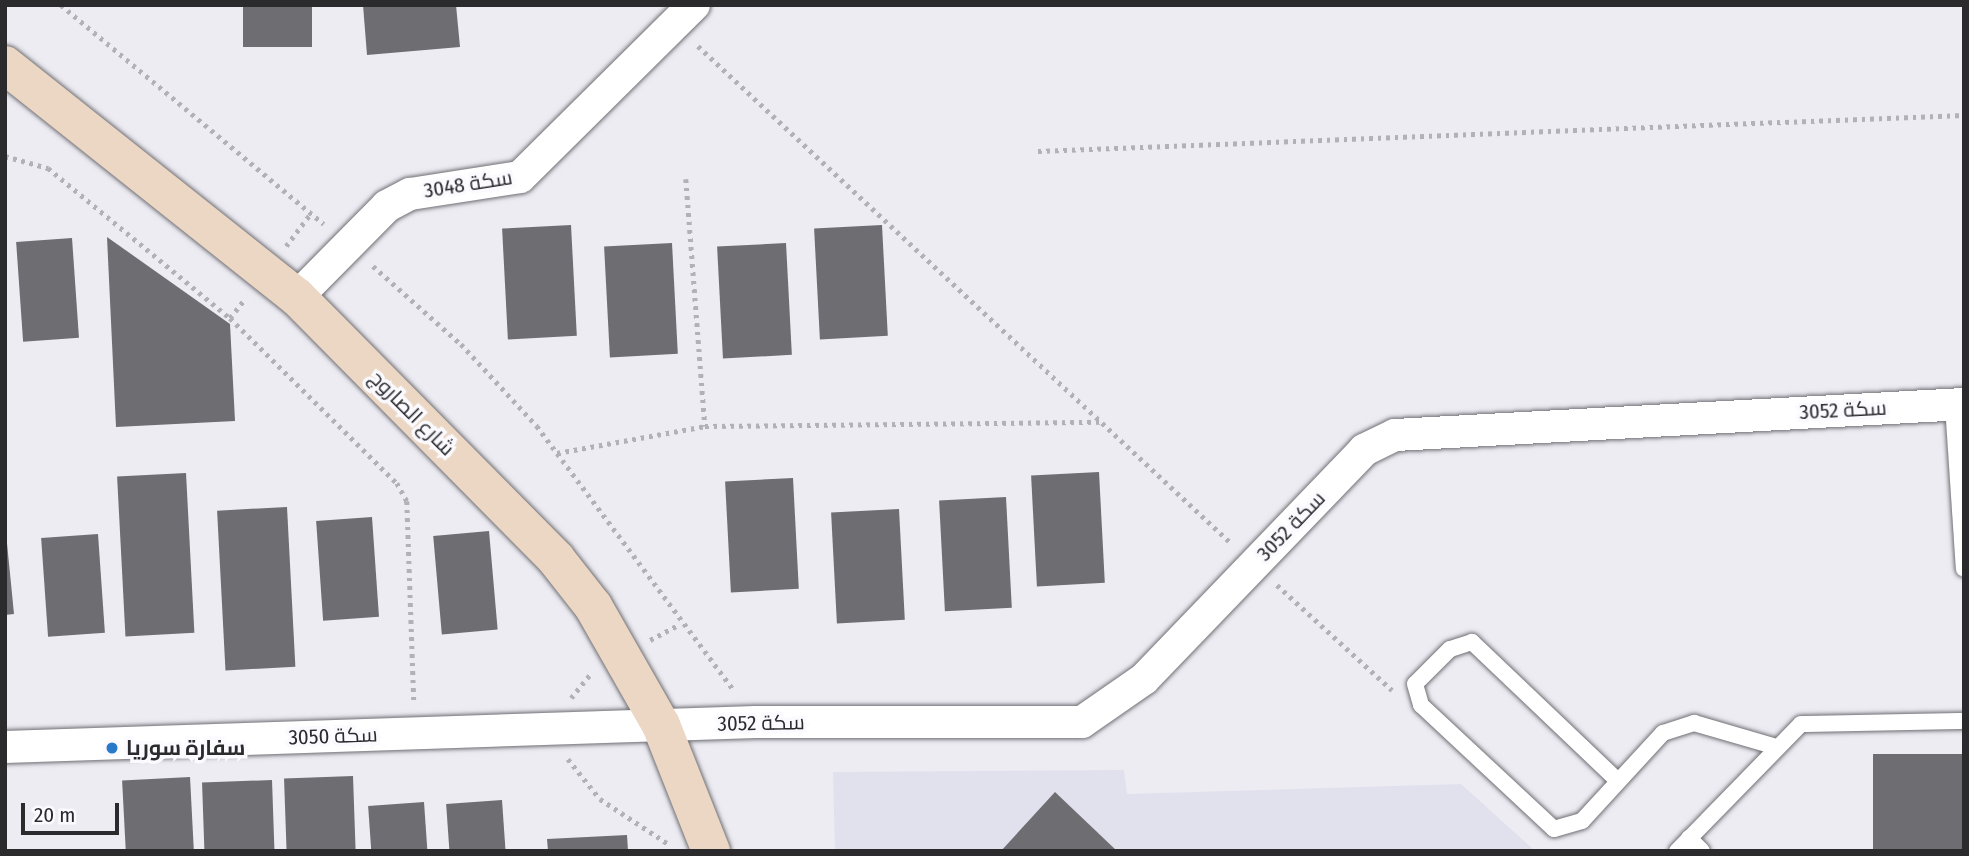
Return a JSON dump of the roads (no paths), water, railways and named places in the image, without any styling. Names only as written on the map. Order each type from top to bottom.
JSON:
[{"type":"main road","name":"شارع الصاروج","points":[[5,65],[298,297],[556,559],[593,606],[661,725],[711,851]]},
{"type":"street","name":"سكة 3048","points":[[298,297],[387,206],[410,194],[520,177],[684,15]]},
{"type":"street","name":"سكة 3052","points":[[661,725],[755,722],[1082,722],[1144,679],[1364,450],[1395,435],[1959,404]]},
{"type":"street","name":"سكة 3050","points":[[5,747],[661,725]]},
{"type":"lane","points":[[1959,404],[1964,569]]},
{"type":"lane","points":[[1618,781],[1472,642],[1450,649],[1415,684],[1421,705],[1554,829],[1582,821],[1663,733],[1694,723],[1773,746]]},
{"type":"lane","points":[[1677,851],[1773,746],[1801,724],[1964,721]]},
{"type":"lane","points":[[1689,838],[1702,851]]},
{"type":"place","name":"سفارة سوريا","points":[[112,748]]}]
